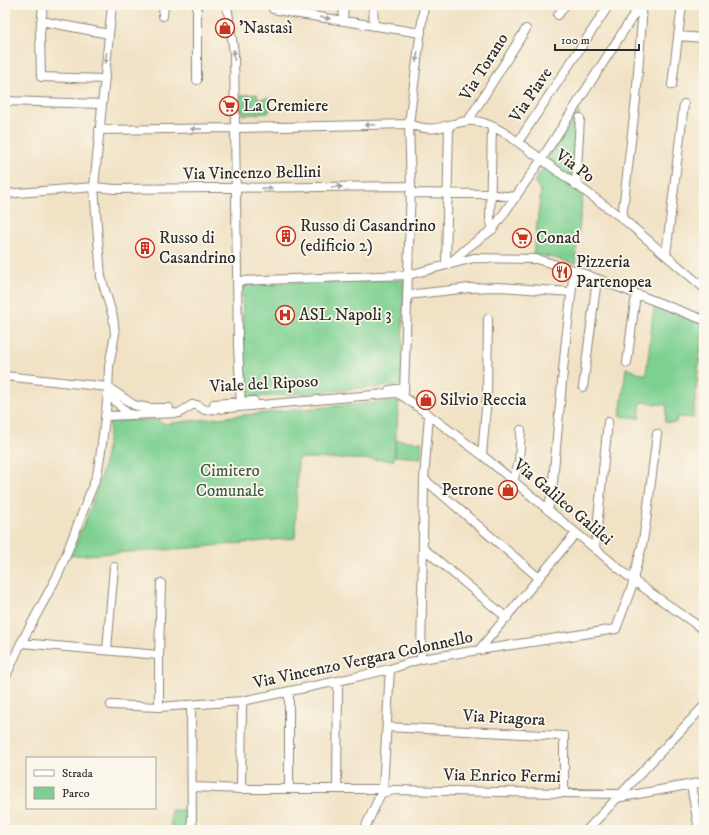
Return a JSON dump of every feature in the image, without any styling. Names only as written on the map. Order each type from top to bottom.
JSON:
[{"type":"street","points":[[43,5],[41,21],[41,77],[104,79]]},
{"type":"street","points":[[5,678],[21,643],[58,573],[97,475],[101,451],[108,391],[109,366],[115,334],[113,317],[102,277],[94,187],[112,5]]},
{"type":"street","points":[[163,16],[164,5]]},
{"type":"street","points":[[197,5],[197,80]]},
{"type":"street","points":[[227,5],[234,53],[238,345],[241,404]]},
{"type":"street","points":[[373,5],[374,26]]},
{"type":"street","points":[[404,393],[410,189],[409,124],[424,5]]},
{"type":"street","points":[[558,15],[565,5]]},
{"type":"street","name":"Via Piave","points":[[518,142],[609,5]]},
{"type":"street","points":[[448,264],[493,229],[541,160],[640,5]]},
{"type":"street","points":[[622,218],[636,100],[642,19],[640,5]]},
{"type":"street","points":[[672,85],[682,5]]},
{"type":"street","points":[[272,7],[421,34]]},
{"type":"street","points":[[343,21],[344,7]]},
{"type":"street","points":[[41,21],[109,34]]},
{"type":"street","name":"Via Torano","points":[[468,121],[526,29]]},
{"type":"street","points":[[678,36],[704,38]]},
{"type":"street","points":[[5,100],[102,104]]},
{"type":"street","points":[[666,255],[684,104]]},
{"type":"street","points":[[576,185],[580,118]]},
{"type":"street","name":"Via Po","points":[[99,130],[409,124],[429,129],[468,121],[479,122],[508,135],[622,218],[704,288]]},
{"type":"street","points":[[448,264],[447,194],[449,126]]},
{"type":"street","points":[[492,127],[490,219],[493,229]]},
{"type":"street","name":"Via Vincenzo Bellini","points":[[5,194],[94,187],[115,190],[236,188],[410,189],[447,194],[516,197]]},
{"type":"street","points":[[237,281],[408,275],[474,258],[536,259],[597,278],[704,320]]},
{"type":"street","points":[[548,510],[552,492],[574,270]]},
{"type":"street","points":[[583,386],[597,278]]},
{"type":"street","points":[[407,295],[470,288],[499,287],[572,292]]},
{"type":"street","points":[[627,363],[636,294]]},
{"type":"street","points":[[482,455],[487,397],[488,319]]},
{"type":"street","points":[[5,376],[108,391],[121,403],[127,413],[136,416]]},
{"type":"street","name":"Viale del Riposo","points":[[105,416],[121,403],[122,406],[123,403],[126,402],[158,409],[177,408],[192,399],[201,401],[206,405],[404,393]]},
{"type":"street","name":"Via Galileo Galilei","points":[[404,393],[429,415],[514,481],[634,581],[704,630]]},
{"type":"street","name":"Viale del Riposo","points":[[105,416],[136,416],[179,413],[192,404],[205,410],[241,404]]},
{"type":"street","points":[[421,659],[424,479],[429,415]]},
{"type":"street","points":[[595,548],[608,422]]},
{"type":"street","points":[[514,481],[519,462],[521,430]]},
{"type":"street","points":[[634,581],[646,522],[657,434]]},
{"type":"street","points":[[424,479],[539,578]]},
{"type":"street","points":[[480,650],[576,533]]},
{"type":"street","points":[[423,548],[507,618]]},
{"type":"street","points":[[107,650],[114,567]]},
{"type":"street","name":"Via Vincenzo Vergara Colonnello","points":[[111,705],[159,707],[191,706],[242,701],[338,681],[421,659],[616,629],[634,581]]},
{"type":"street","points":[[159,707],[159,654],[162,583]]},
{"type":"street","points":[[21,643],[159,654]]},
{"type":"street","points":[[364,830],[383,791],[390,668]]},
{"type":"street","points":[[337,789],[338,681]]},
{"type":"street","points":[[289,692],[289,789]]},
{"type":"street","points":[[241,789],[242,701]]},
{"type":"street","points":[[191,706],[192,830]]},
{"type":"street","points":[[587,830],[704,706]]},
{"type":"street","name":"Via Pitagora","points":[[387,727],[564,736],[564,792]]},
{"type":"street","name":"Via Enrico Fermi","points":[[194,787],[383,791],[564,792],[619,796],[704,782]]},
{"type":"street","points":[[691,784],[699,830]]},
{"type":"green space","points":[[257,94],[258,99],[269,98],[270,111],[268,111],[268,113],[243,115],[243,110],[238,110],[238,96]]},
{"type":"green space","points":[[579,111],[574,180],[547,160]]},
{"type":"green space","points":[[544,167],[583,193],[575,264],[551,257],[533,255],[541,191],[534,182]]},
{"type":"green space","points":[[404,280],[401,385],[245,398],[242,284]]},
{"type":"green space","points":[[654,306],[703,324],[693,418],[677,417],[676,423],[665,422],[667,405],[641,402],[639,418],[620,416],[626,368],[646,375]]},
{"type":"green space","name":"Cimitero Comunale","points":[[399,401],[394,460],[298,458],[295,538],[192,548],[70,556],[100,480],[106,454],[110,421],[158,419],[163,424],[290,410]]},
{"type":"green space","points":[[396,440],[422,442],[421,458],[395,456]]},
{"type":"green space","points":[[171,810],[187,810],[187,830],[171,830]]},
{"type":"place","name":"'Nastasì","points":[[225,28]]},
{"type":"place","name":"La Cremiere","points":[[229,106]]},
{"type":"place","name":"Russo di Casandrino (edificio 2)","points":[[286,236]]},
{"type":"place","name":"Conad","points":[[522,238]]},
{"type":"place","name":"Russo di Casandrino","points":[[145,248]]},
{"type":"place","name":"Pizzeria Partenopea","points":[[562,272]]},
{"type":"place","name":"ASL Napoli 3","points":[[285,315]]},
{"type":"place","name":"Silvio Reccia","points":[[426,400]]},
{"type":"place","name":"Petrone","points":[[508,490]]}]
